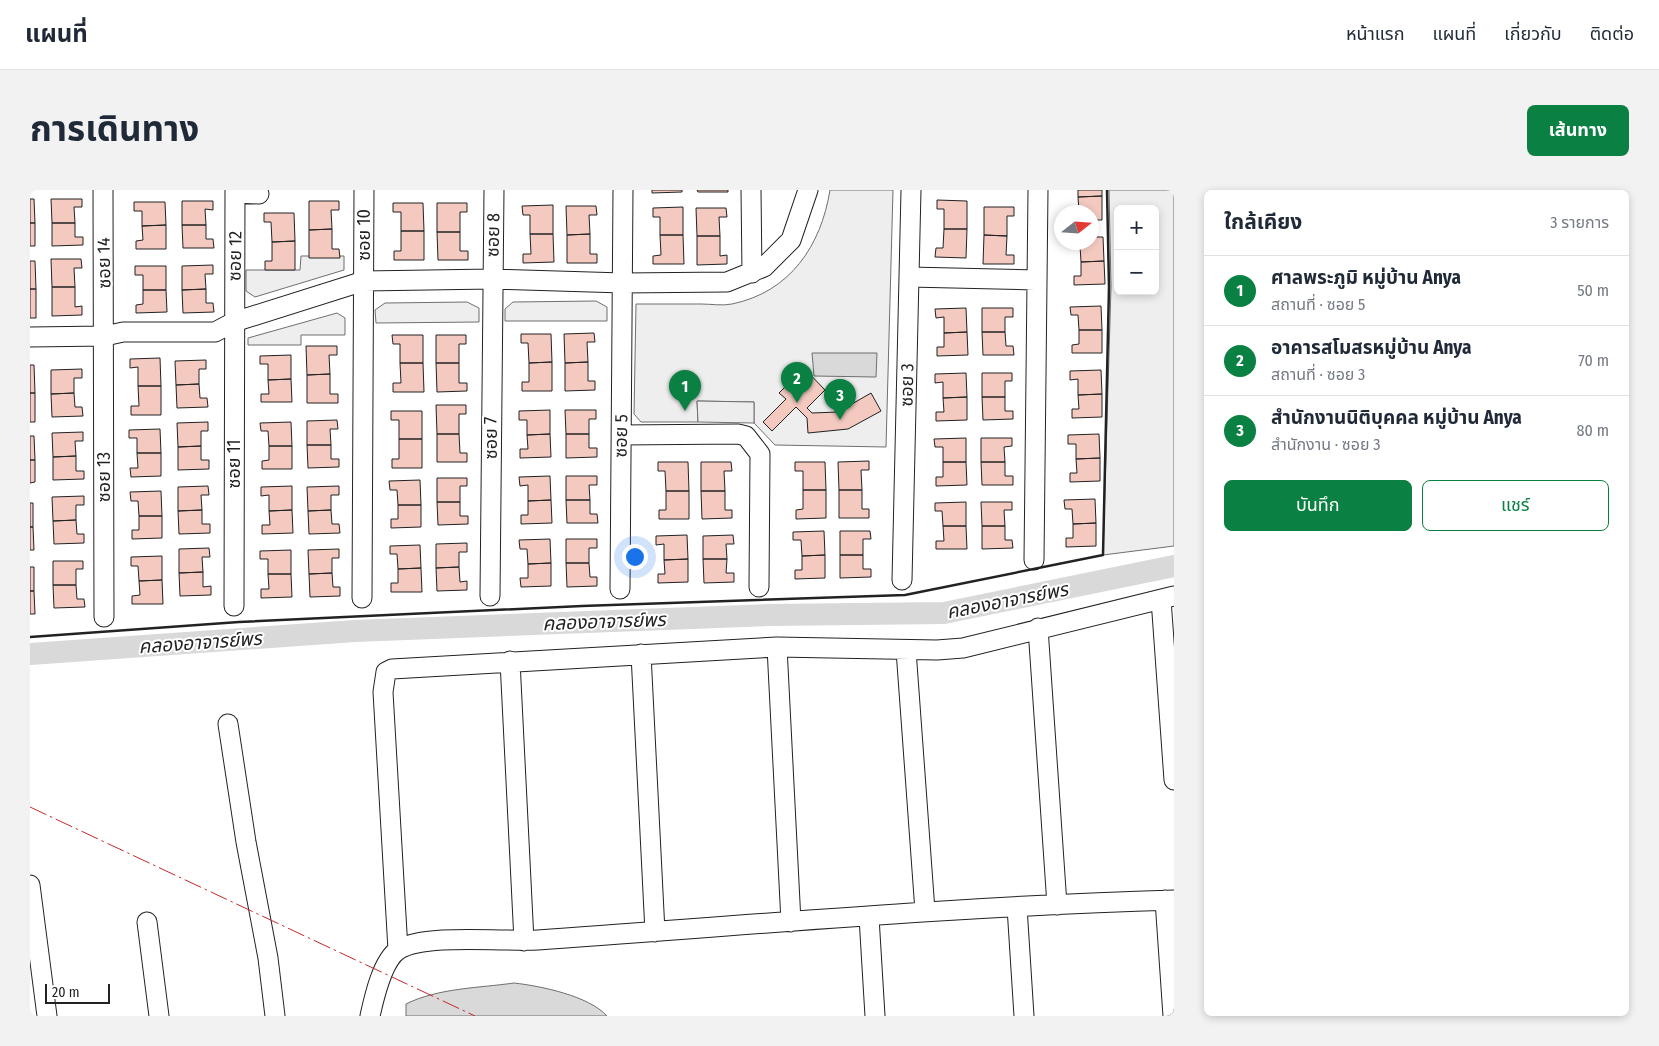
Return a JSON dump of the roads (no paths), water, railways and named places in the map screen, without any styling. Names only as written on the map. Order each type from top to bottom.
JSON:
[{"type":"street","name":"ซอย 14","points":[[103,190],[105,336]]},
{"type":"street","name":"ซอย 10","points":[[362,598],[364,190]]},
{"type":"street","name":"ซอย 8","points":[[492,279],[494,190]]},
{"type":"street","name":"ซอย 5","points":[[620,588],[623,190]]},
{"type":"street","points":[[751,190],[752,273]]},
{"type":"street","points":[[30,337],[105,336],[123,332],[215,332],[234,322],[364,280],[492,279],[623,283],[726,282],[764,267],[791,240],[808,190]]},
{"type":"street","name":"ซอย 3","points":[[902,580],[911,190]]},
{"type":"street","points":[[1034,560],[1038,190]]},
{"type":"street","points":[[235,192],[258,194]]},
{"type":"street","name":"ซอย 12","points":[[234,322],[235,192]]},
{"type":"street","points":[[909,277],[1036,280]]},
{"type":"street","name":"ซอย 7","points":[[490,596],[492,279]]},
{"type":"street","name":"ซอย 11","points":[[234,322],[234,606]]},
{"type":"street","name":"ซอย 13","points":[[104,617],[105,336]]},
{"type":"street","points":[[621,434],[738,434],[746,436],[760,454],[759,588]]},
{"type":"street","points":[[398,950],[383,692],[386,672],[397,668],[777,647],[906,650],[963,648],[1168,597],[1174,780]]},
{"type":"street","points":[[1038,628],[1057,905]]},
{"type":"street","points":[[777,647],[791,922]]},
{"type":"street","points":[[906,650],[925,911]]},
{"type":"street","points":[[641,654],[656,932]]},
{"type":"street","points":[[510,661],[524,941]]},
{"type":"street","points":[[228,724],[246,842],[268,958],[275,1016]]},
{"type":"street","points":[[30,885],[46,1016]]},
{"type":"street","points":[[370,1016],[375,995],[387,964],[398,950],[425,941],[524,941],[869,917],[925,911],[1170,900],[1173,1016]]},
{"type":"street","points":[[1018,907],[1024,1016]]},
{"type":"street","points":[[869,917],[875,1016]]},
{"type":"street","points":[[147,922],[159,1016]]},
{"type":"waterway","name":"คลองอาจารย์พร","points":[[30,654],[355,631],[770,615],[944,613],[1174,566]]},
{"type":"place","name":"อาคารสโมสรหมู่บ้าน Anya","points":[[797,403]]},
{"type":"place","name":"ศาลพระภูมิ หมู่บ้าน Anya","points":[[685,411]]},
{"type":"place","name":"สำนักงานนิติบุคคล หมู่บ้าน Anya","points":[[840,420]]}]
